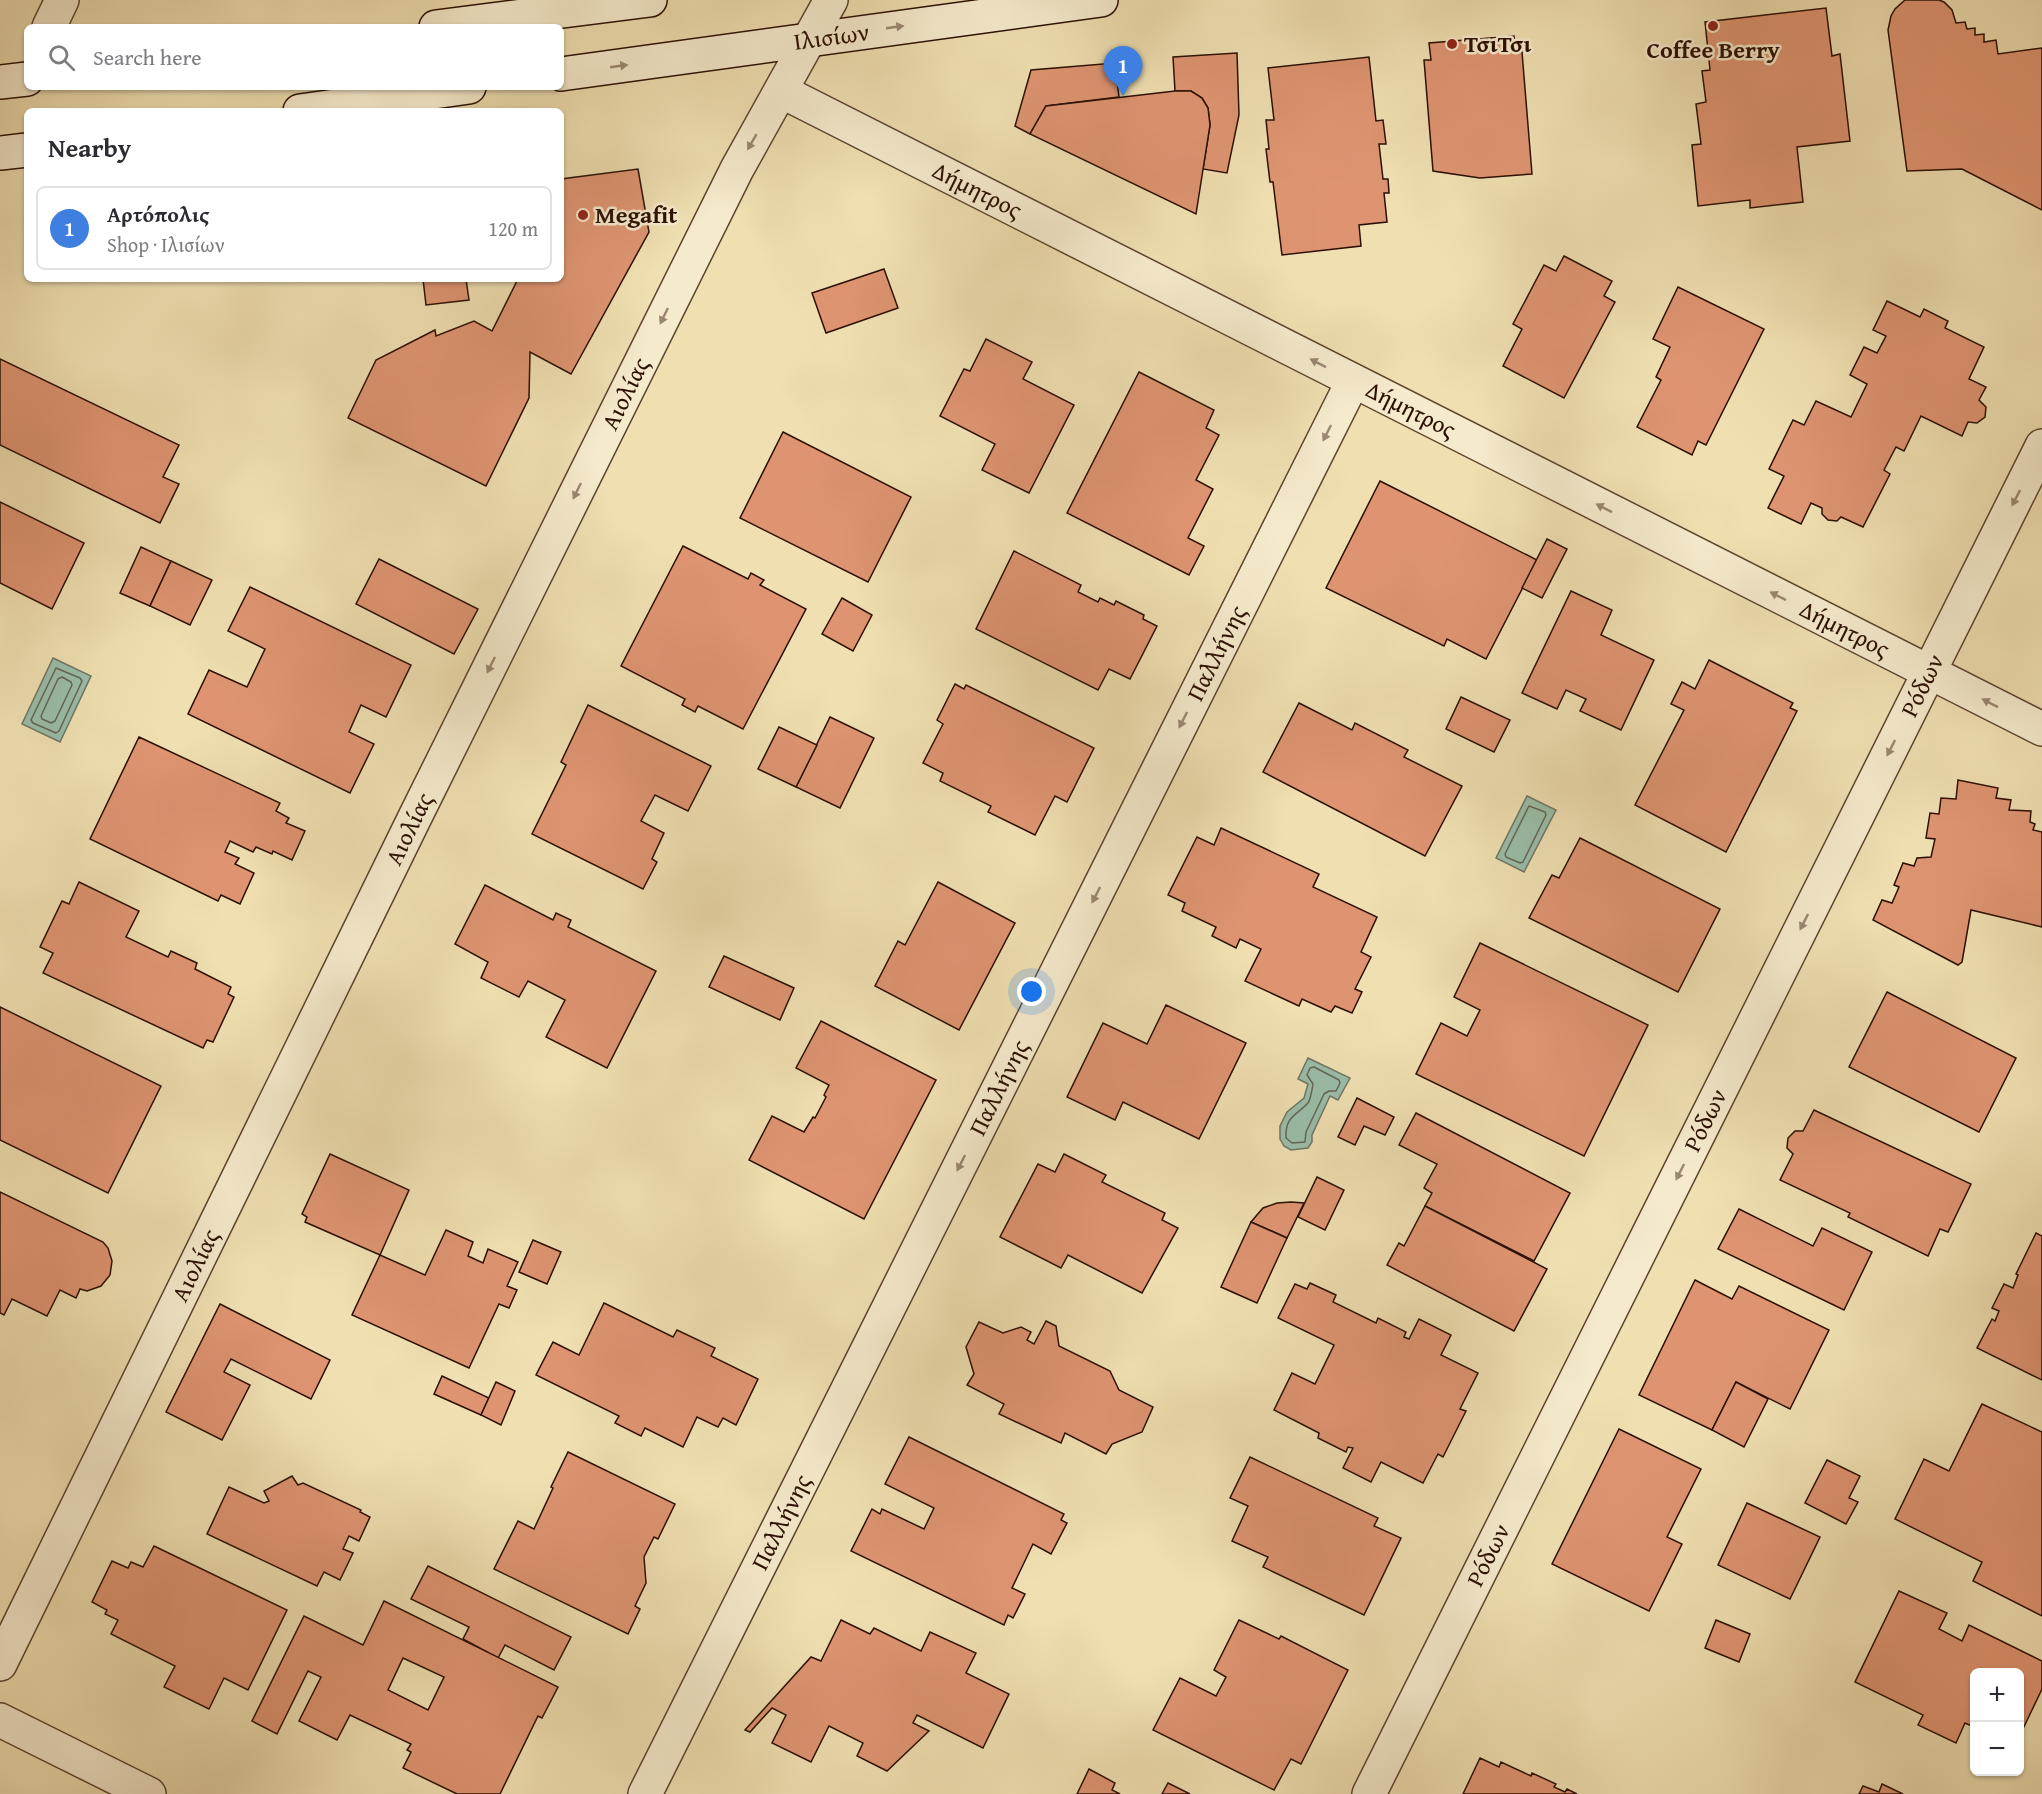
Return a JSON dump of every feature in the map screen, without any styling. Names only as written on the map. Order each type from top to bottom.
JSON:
[{"type":"street","points":[[50,24],[62,0]]},
{"type":"street","points":[[460,24],[650,0]]},
{"type":"street","name":"Αιολίας","points":[[0,1664],[726,190],[831,0]]},
{"type":"street","name":"Ιλισίων","points":[[564,74],[1101,0]]},
{"type":"street","points":[[321,108],[448,90]]},
{"type":"street","name":"Δήμητρος","points":[[781,92],[2042,729]]},
{"type":"street","points":[[0,153],[24,150]]},
{"type":"street","name":"Παλλήνης","points":[[645,1794],[1353,381]]},
{"type":"street","name":"Ρόδων","points":[[1369,1794],[2042,446]]},
{"type":"street","points":[[0,1720],[149,1794]]},
{"type":"water","points":[[53,658],[91,676],[60,742],[22,724]]},
{"type":"water","points":[[1527,796],[1556,810],[1524,872],[1496,858]]},
{"type":"water","points":[[1308,1058],[1350,1078],[1338,1100],[1330,1096],[1308,1148],[1291,1150],[1284,1146],[1280,1139],[1280,1126],[1287,1112],[1304,1098],[1308,1084],[1298,1079]]},
{"type":"building","points":[[1905,0],[1944,2],[1952,10],[1956,23],[1965,22],[1967,29],[1975,28],[1975,35],[1984,34],[1984,42],[1996,40],[1998,54],[2042,48],[2042,210],[1962,169],[1907,171],[1888,30],[1891,16]]},
{"type":"building","points":[[1826,8],[1832,56],[1840,54],[1850,141],[1797,147],[1803,202],[1750,208],[1750,200],[1698,206],[1692,145],[1701,144],[1696,104],[1706,102],[1702,71],[1710,70],[1705,22]]},
{"type":"building","points":[[1514,36],[1515,53],[1522,52],[1532,174],[1480,178],[1433,171],[1424,60],[1431,60],[1429,43]]},
{"type":"building","points":[[1237,53],[1239,115],[1227,173],[1203,169],[1210,125],[1208,108],[1202,98],[1191,91],[1175,91],[1173,57]]},
{"type":"building","points":[[1369,57],[1376,121],[1383,120],[1386,144],[1379,144],[1383,179],[1388,179],[1389,193],[1384,193],[1387,222],[1359,225],[1361,246],[1282,255],[1273,182],[1270,182],[1266,149],[1269,149],[1266,120],[1274,120],[1268,68]]},
{"type":"building","points":[[1115,63],[1119,97],[1046,106],[1030,134],[1015,126],[1031,70]]},
{"type":"building","points":[[1191,91],[1202,98],[1208,108],[1210,125],[1196,214],[1030,134],[1046,106]]},
{"type":"building","points":[[638,169],[649,232],[571,374],[530,352],[529,398],[486,486],[348,418],[376,360],[435,330],[436,336],[474,321],[492,331],[516,282],[564,282],[564,179]]},
{"type":"building","points":[[1564,256],[1612,281],[1604,296],[1615,302],[1564,398],[1503,366],[1522,329],[1513,324],[1544,265],[1556,271]]},
{"type":"building","points":[[884,269],[898,308],[826,333],[812,293]]},
{"type":"building","points":[[423,282],[466,282],[469,300],[426,305]]},
{"type":"building","points":[[1678,287],[1764,329],[1706,445],[1698,441],[1692,455],[1637,427],[1661,380],[1656,377],[1670,347],[1653,339]]},
{"type":"building","points":[[1887,301],[1920,317],[1924,309],[1948,321],[1945,328],[1984,347],[1969,379],[1986,387],[1979,400],[1986,407],[1985,417],[1977,423],[1968,422],[1962,436],[1921,416],[1904,451],[1896,447],[1884,470],[1890,474],[1863,527],[1841,517],[1837,521],[1828,520],[1822,514],[1822,508],[1811,503],[1801,524],[1768,508],[1784,476],[1769,469],[1793,420],[1804,425],[1816,401],[1851,417],[1867,384],[1850,375],[1864,347],[1877,353],[1886,336],[1873,330]]},
{"type":"building","points":[[986,339],[1032,362],[1023,379],[1074,405],[1029,493],[982,470],[995,444],[940,416],[964,369],[970,371]]},
{"type":"building","points":[[0,359],[179,445],[163,477],[179,484],[160,523],[0,445]]},
{"type":"building","points":[[1139,372],[1214,410],[1206,428],[1219,435],[1196,480],[1213,489],[1188,538],[1204,546],[1189,575],[1067,513]]},
{"type":"building","points":[[783,432],[911,497],[868,582],[740,518]]},
{"type":"building","points":[[1380,481],[1537,560],[1486,659],[1447,639],[1444,646],[1326,588]]},
{"type":"building","points":[[0,502],[84,543],[52,609],[0,583]]},
{"type":"building","points":[[1547,539],[1567,549],[1542,598],[1522,588]]},
{"type":"building","points":[[683,546],[748,579],[751,573],[764,580],[760,585],[806,609],[743,729],[698,706],[695,712],[682,705],[685,699],[621,666]]},
{"type":"building","points":[[141,547],[171,561],[150,606],[120,593]]},
{"type":"building","points":[[1014,551],[1081,585],[1078,592],[1098,602],[1100,598],[1114,605],[1116,601],[1144,615],[1143,619],[1157,626],[1130,679],[1109,669],[1098,690],[976,629]]},
{"type":"building","points":[[379,559],[478,609],[454,654],[356,604]]},
{"type":"building","points":[[171,561],[212,580],[190,625],[150,606]]},
{"type":"building","points":[[250,587],[411,665],[386,717],[361,705],[349,732],[374,744],[350,793],[188,714],[209,670],[247,687],[265,649],[228,631]]},
{"type":"building","points":[[1571,591],[1612,610],[1601,635],[1654,660],[1621,730],[1580,711],[1586,699],[1566,690],[1557,709],[1522,693]]},
{"type":"building","points":[[842,598],[872,615],[853,651],[822,634]]},
{"type":"building","points":[[1709,660],[1793,703],[1790,708],[1797,711],[1726,852],[1635,805],[1684,710],[1671,704],[1682,682],[1695,689]]},
{"type":"building","points":[[955,684],[964,689],[966,685],[1094,748],[1067,802],[1055,796],[1035,835],[988,812],[991,806],[940,781],[943,773],[923,763],[943,724],[937,720]]},
{"type":"building","points":[[1461,697],[1510,720],[1494,752],[1446,729]]},
{"type":"building","points":[[1299,703],[1352,730],[1355,723],[1408,750],[1404,757],[1462,786],[1425,856],[1263,772]]},
{"type":"building","points":[[588,705],[711,766],[688,811],[655,795],[641,821],[664,833],[652,859],[657,862],[643,889],[532,834],[566,765],[561,762]]},
{"type":"building","points":[[830,717],[874,738],[840,808],[796,787]]},
{"type":"building","points":[[779,727],[817,745],[796,787],[758,769]]},
{"type":"building","points":[[139,737],[280,803],[276,811],[289,818],[286,823],[305,831],[292,860],[273,851],[272,854],[256,847],[253,852],[230,841],[225,852],[239,858],[235,864],[254,873],[240,904],[221,895],[218,901],[90,839]]},
{"type":"building","points":[[1958,780],[1998,788],[1996,798],[2011,800],[2009,810],[2031,811],[2030,822],[2035,824],[2033,830],[2042,832],[2042,927],[1971,910],[1962,962],[1958,965],[1873,920],[1882,900],[1892,903],[1899,887],[1894,885],[1903,863],[1914,866],[1917,858],[1931,857],[1935,839],[1926,838],[1930,813],[1939,814],[1941,798],[1956,799]]},
{"type":"building","points":[[1221,828],[1319,874],[1313,887],[1377,917],[1361,952],[1371,957],[1355,989],[1362,992],[1352,1013],[1335,1006],[1331,1012],[1302,999],[1299,1006],[1245,981],[1261,949],[1240,939],[1236,948],[1212,936],[1216,927],[1182,911],[1185,903],[1168,895],[1197,837],[1214,845]]},
{"type":"building","points":[[1580,838],[1720,909],[1678,992],[1529,918],[1552,875],[1559,878]]},
{"type":"building","points":[[79,882],[139,911],[126,937],[168,957],[171,951],[197,963],[195,969],[231,987],[228,994],[234,997],[213,1042],[207,1040],[203,1048],[43,973],[53,953],[40,947],[62,901],[69,904]]},
{"type":"building","points":[[938,882],[1015,923],[959,1030],[875,986],[898,941],[905,945]]},
{"type":"building","points":[[485,885],[553,920],[556,913],[571,920],[568,927],[656,971],[607,1068],[546,1037],[565,1000],[528,981],[519,997],[481,978],[488,962],[455,944]]},
{"type":"building","points":[[1480,943],[1648,1025],[1584,1156],[1416,1074],[1441,1023],[1467,1036],[1480,1010],[1454,997]]},
{"type":"building","points":[[724,956],[794,988],[780,1020],[709,987]]},
{"type":"building","points":[[1887,992],[2016,1058],[1979,1132],[1849,1067]]},
{"type":"building","points":[[1166,1005],[1246,1043],[1199,1139],[1123,1102],[1115,1120],[1067,1097],[1103,1023],[1147,1044]]},
{"type":"building","points":[[0,1007],[161,1086],[108,1193],[0,1140]]},
{"type":"building","points":[[821,1021],[936,1080],[864,1219],[749,1160],[772,1116],[804,1132],[813,1117],[815,1118],[826,1097],[824,1095],[829,1085],[796,1068]]},
{"type":"building","points":[[1357,1098],[1394,1117],[1385,1135],[1364,1126],[1355,1145],[1338,1137]]},
{"type":"building","points":[[1814,1110],[1971,1184],[1948,1232],[1940,1229],[1928,1256],[1848,1217],[1850,1213],[1780,1180],[1793,1154],[1787,1148],[1788,1138],[1795,1131],[1803,1131]]},
{"type":"building","points":[[1416,1113],[1570,1193],[1534,1261],[1425,1206],[1432,1193],[1424,1188],[1437,1164],[1399,1145]]},
{"type":"building","points":[[330,1154],[409,1190],[380,1255],[305,1222],[307,1217],[302,1214]]},
{"type":"building","points":[[1064,1154],[1106,1175],[1102,1182],[1165,1213],[1162,1220],[1178,1228],[1142,1293],[1068,1255],[1061,1268],[1000,1237],[1038,1164],[1055,1172]]},
{"type":"building","points":[[1317,1177],[1344,1190],[1325,1230],[1298,1217]]},
{"type":"building","points":[[0,1192],[103,1242],[108,1248],[112,1261],[110,1275],[101,1286],[87,1291],[80,1289],[76,1298],[60,1290],[47,1316],[12,1299],[4,1315],[0,1313]]},
{"type":"building","points":[[1277,1203],[1304,1203],[1287,1238],[1251,1222],[1263,1208]]},
{"type":"building","points":[[1425,1206],[1547,1269],[1514,1331],[1387,1265],[1399,1243],[1404,1246]]},
{"type":"building","points":[[1739,1209],[1813,1246],[1822,1228],[1872,1252],[1844,1310],[1718,1249]]},
{"type":"building","points":[[1251,1222],[1287,1238],[1257,1303],[1221,1287]]},
{"type":"building","points":[[446,1230],[473,1242],[468,1256],[483,1263],[488,1249],[518,1262],[507,1286],[517,1290],[509,1308],[499,1304],[469,1368],[352,1315],[380,1255],[425,1275]]},
{"type":"building","points":[[2036,1233],[2042,1236],[2042,1380],[1977,1348],[1992,1319],[1995,1321],[1999,1311],[1992,1308],[2004,1284],[2013,1288],[2018,1275],[2016,1274]]},
{"type":"building","points":[[533,1240],[561,1252],[547,1284],[519,1272]]},
{"type":"building","points":[[1695,1280],[1732,1299],[1739,1286],[1829,1330],[1790,1409],[1736,1382],[1712,1430],[1639,1395]]},
{"type":"building","points":[[1310,1283],[1336,1295],[1333,1302],[1376,1323],[1378,1318],[1406,1332],[1404,1337],[1409,1339],[1419,1319],[1451,1335],[1441,1355],[1478,1373],[1460,1409],[1466,1411],[1443,1457],[1438,1454],[1423,1483],[1381,1462],[1371,1482],[1343,1468],[1353,1448],[1348,1447],[1346,1452],[1318,1438],[1319,1433],[1274,1410],[1292,1373],[1315,1384],[1334,1345],[1278,1318],[1295,1284],[1307,1289]]},
{"type":"building","points":[[604,1303],[673,1337],[677,1330],[715,1348],[711,1356],[758,1379],[736,1425],[723,1418],[718,1427],[697,1417],[683,1447],[645,1428],[641,1436],[615,1423],[619,1416],[536,1375],[553,1342],[579,1355]]},
{"type":"building","points":[[220,1304],[330,1360],[311,1399],[231,1359],[224,1372],[250,1385],[222,1440],[166,1412]]},
{"type":"building","points":[[1046,1321],[1056,1326],[1059,1346],[1110,1371],[1119,1390],[1153,1407],[1142,1432],[1112,1444],[1106,1454],[1065,1433],[1061,1443],[999,1414],[1004,1404],[967,1385],[974,1374],[966,1347],[979,1322],[1003,1333],[1021,1327],[1031,1332],[1027,1340],[1034,1344]]},
{"type":"building","points":[[442,1376],[489,1398],[481,1415],[434,1394]]},
{"type":"building","points":[[496,1382],[515,1391],[501,1425],[481,1415]]},
{"type":"building","points":[[1736,1382],[1768,1399],[1744,1447],[1712,1430]]},
{"type":"building","points":[[1982,1404],[2042,1432],[2042,1616],[1973,1581],[1982,1562],[1895,1519],[1924,1459],[1949,1471]]},
{"type":"building","points":[[1619,1429],[1701,1469],[1667,1537],[1682,1544],[1649,1611],[1552,1564]]},
{"type":"building","points":[[909,1437],[1064,1514],[1061,1520],[1067,1523],[1051,1554],[1033,1544],[1012,1588],[1025,1594],[1013,1618],[1008,1615],[1004,1625],[851,1551],[872,1509],[880,1514],[882,1509],[924,1529],[934,1508],[885,1484]]},
{"type":"building","points":[[568,1452],[675,1504],[658,1539],[654,1537],[644,1557],[646,1583],[635,1606],[640,1609],[628,1634],[494,1569],[518,1521],[534,1529]]},
{"type":"building","points":[[1250,1457],[1378,1518],[1374,1526],[1401,1538],[1364,1615],[1263,1567],[1268,1557],[1232,1541],[1248,1506],[1230,1498]]},
{"type":"building","points":[[1827,1460],[1860,1476],[1849,1498],[1858,1502],[1846,1524],[1805,1503]]},
{"type":"building","points":[[292,1476],[298,1485],[303,1483],[361,1510],[360,1512],[370,1517],[359,1541],[349,1536],[343,1549],[353,1553],[340,1580],[324,1572],[317,1586],[207,1534],[229,1487],[264,1503],[269,1501],[264,1491]]},
{"type":"building","points":[[1747,1503],[1820,1537],[1790,1599],[1718,1565]]},
{"type":"building","points":[[154,1546],[287,1610],[248,1690],[224,1678],[209,1709],[164,1687],[175,1666],[111,1634],[118,1620],[105,1614],[107,1610],[92,1602],[112,1561],[128,1568],[131,1562],[143,1567]]},
{"type":"building","points":[[428,1566],[571,1637],[554,1670],[505,1645],[498,1658],[463,1639],[469,1627],[411,1599]]},
{"type":"building","points":[[1899,1591],[1947,1613],[1939,1629],[1962,1641],[1969,1625],[2042,1661],[2042,1689],[2024,1727],[2024,1668],[1970,1668],[1970,1725],[1965,1723],[1956,1743],[1918,1725],[1923,1715],[1855,1682]]},
{"type":"building","points":[[384,1601],[558,1687],[542,1718],[538,1716],[500,1794],[457,1794],[403,1768],[411,1752],[407,1750],[411,1744],[350,1715],[337,1740],[299,1721],[321,1677],[308,1671],[277,1734],[252,1721],[304,1616],[363,1645]],"holes":[[[403,1658],[444,1677],[428,1710],[388,1690]]]},
{"type":"building","points":[[841,1620],[870,1634],[874,1628],[921,1651],[930,1632],[976,1653],[966,1673],[1009,1694],[983,1748],[917,1715],[913,1723],[929,1731],[887,1771],[857,1756],[863,1743],[829,1726],[811,1762],[772,1743],[786,1715],[772,1708],[750,1732],[745,1730],[811,1657],[821,1661]]},
{"type":"building","points":[[1239,1620],[1279,1639],[1281,1636],[1348,1670],[1301,1764],[1291,1759],[1274,1790],[1153,1730],[1180,1678],[1216,1696],[1226,1677],[1214,1670]]},
{"type":"building","points":[[1716,1620],[1750,1634],[1739,1662],[1705,1648]]},
{"type":"building","points":[[1480,1758],[1499,1767],[1501,1762],[1531,1776],[1532,1773],[1556,1784],[1554,1787],[1565,1792],[1567,1789],[1577,1794],[1463,1794]]},
{"type":"building","points":[[1089,1769],[1115,1783],[1112,1790],[1120,1794],[1077,1794]]},
{"type":"building","points":[[1168,1783],[1190,1794],[1162,1794]]},
{"type":"building","points":[[1882,1784],[1903,1794],[1859,1794],[1863,1786],[1879,1792]]},
{"type":"place","name":"Coffee Berry","points":[[1713,26]]},
{"type":"place","name":"ΤσιΤσι","points":[[1452,44]]},
{"type":"place","name":"Αρτόπολις","points":[[1123,96]]},
{"type":"place","name":"Megafit","points":[[583,215]]}]
